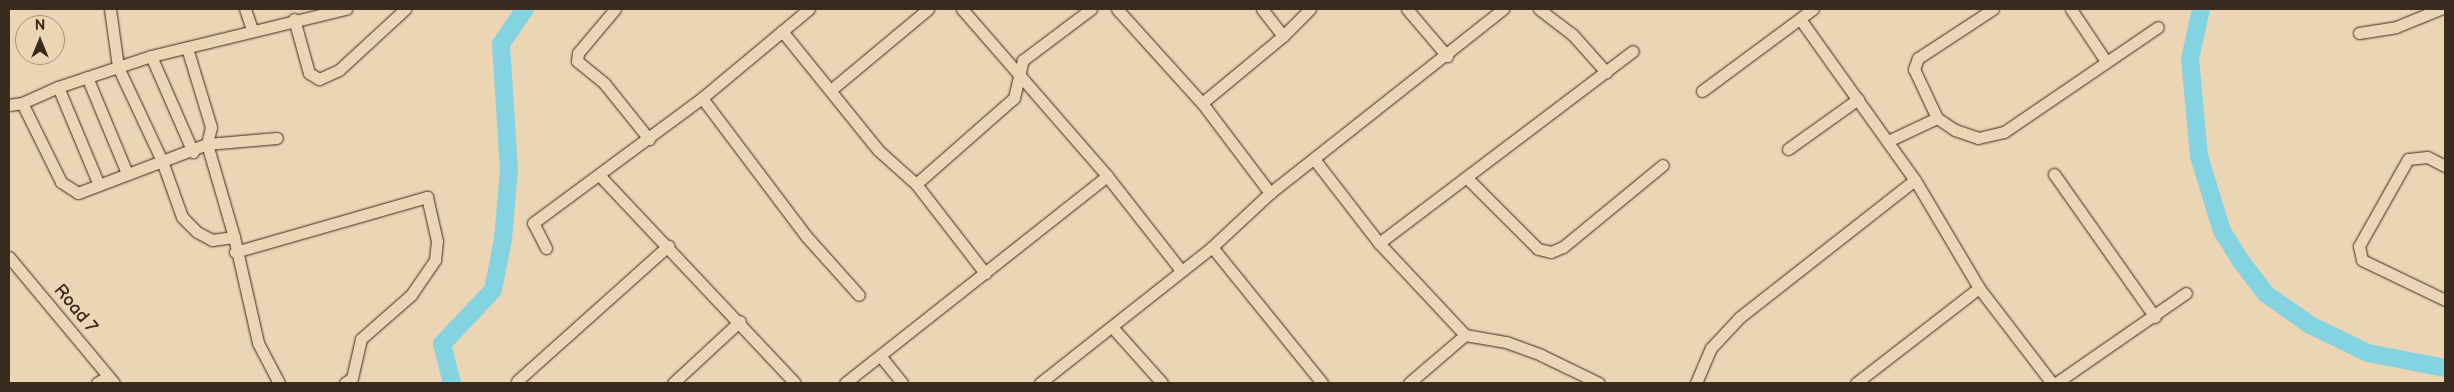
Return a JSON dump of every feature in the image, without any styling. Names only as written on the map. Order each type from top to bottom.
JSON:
[{"type":"street","points":[[110,9],[118,67],[162,161],[182,217],[197,232],[212,240],[234,237]]},
{"type":"street","points":[[245,9],[252,29]]},
{"type":"street","points":[[9,105],[22,103],[58,87],[151,56],[187,48],[294,18],[346,9]]},
{"type":"street","points":[[294,18],[309,74],[319,79],[339,70],[405,9]]},
{"type":"street","points":[[615,9],[578,53],[577,61],[604,83],[649,140]]},
{"type":"street","points":[[546,248],[533,223],[649,140],[809,9]]},
{"type":"street","points":[[832,90],[928,9]]},
{"type":"street","points":[[962,9],[1107,176],[1180,269]]},
{"type":"street","points":[[916,184],[1014,98],[1024,60],[1091,9]]},
{"type":"street","points":[[1117,9],[1202,103],[1270,193]]},
{"type":"street","points":[[1262,9],[1282,36]]},
{"type":"street","points":[[1202,103],[1282,36],[1310,9]]},
{"type":"street","points":[[1407,9],[1447,56]]},
{"type":"street","points":[[1040,383],[1112,328],[1180,269],[1212,247],[1270,193],[1447,56],[1503,9]]},
{"type":"street","points":[[1539,9],[1574,35],[1606,72]]},
{"type":"street","points":[[1702,91],[1813,9]]},
{"type":"street","points":[[1992,9],[1918,58],[1914,69],[1937,118],[1955,130],[1978,138],[2004,132],[2105,60],[2158,26]]},
{"type":"street","points":[[2071,9],[2105,60]]},
{"type":"street","points":[[2359,33],[2396,28],[2440,9]]},
{"type":"street","points":[[1800,18],[1915,180],[1979,288],[2052,383]]},
{"type":"street","points":[[782,32],[832,90],[878,150],[916,184],[985,273]]},
{"type":"street","points":[[187,48],[212,127],[208,144],[234,237],[234,252],[258,343],[279,383]]},
{"type":"street","points":[[1379,243],[1633,51]]},
{"type":"street","points":[[151,56],[193,152]]},
{"type":"street","points":[[87,77],[127,173]]},
{"type":"street","points":[[58,87],[98,185]]},
{"type":"street","points":[[702,98],[806,236],[859,295]]},
{"type":"street","points":[[1788,149],[1858,99]]},
{"type":"street","points":[[22,103],[68,190],[78,193],[127,173],[193,152],[208,144],[277,138]]},
{"type":"street","points":[[1888,141],[1937,118]]},
{"type":"street","points":[[2445,166],[2427,157],[2408,159],[2359,246],[2362,260],[2445,300]]},
{"type":"street","points":[[1314,159],[1379,243],[1465,335],[1506,342],[1541,354],[1599,383]]},
{"type":"street","points":[[1467,178],[1538,249],[1551,252],[1563,247],[1663,165]]},
{"type":"street","points":[[2054,174],[2155,317]]},
{"type":"street","points":[[600,176],[740,321],[795,383]]},
{"type":"street","points":[[845,383],[882,358],[1107,176]]},
{"type":"street","points":[[1696,383],[1711,348],[1740,317],[1915,180]]},
{"type":"street","points":[[234,252],[427,196],[437,241],[435,260],[411,295],[361,339],[351,381]]},
{"type":"street","points":[[517,380],[668,246]]},
{"type":"street","points":[[1212,247],[1322,383]]},
{"type":"street","name":"Road 7","points":[[9,256],[111,380]]},
{"type":"street","points":[[1856,383],[1979,288]]},
{"type":"street","points":[[2056,383],[2155,317],[2186,293]]},
{"type":"street","points":[[673,383],[740,321]]},
{"type":"street","points":[[1112,328],[1162,383]]},
{"type":"street","points":[[1409,383],[1465,335]]},
{"type":"street","points":[[882,358],[902,383]]},
{"type":"street","points":[[96,383],[111,380]]},
{"type":"waterway","points":[[452,383],[442,344],[493,290],[503,239],[509,171],[501,44],[525,9]]},
{"type":"waterway","points":[[2201,9],[2190,59],[2199,156],[2222,231],[2240,260],[2266,294],[2310,325],[2368,353],[2445,368]]}]
